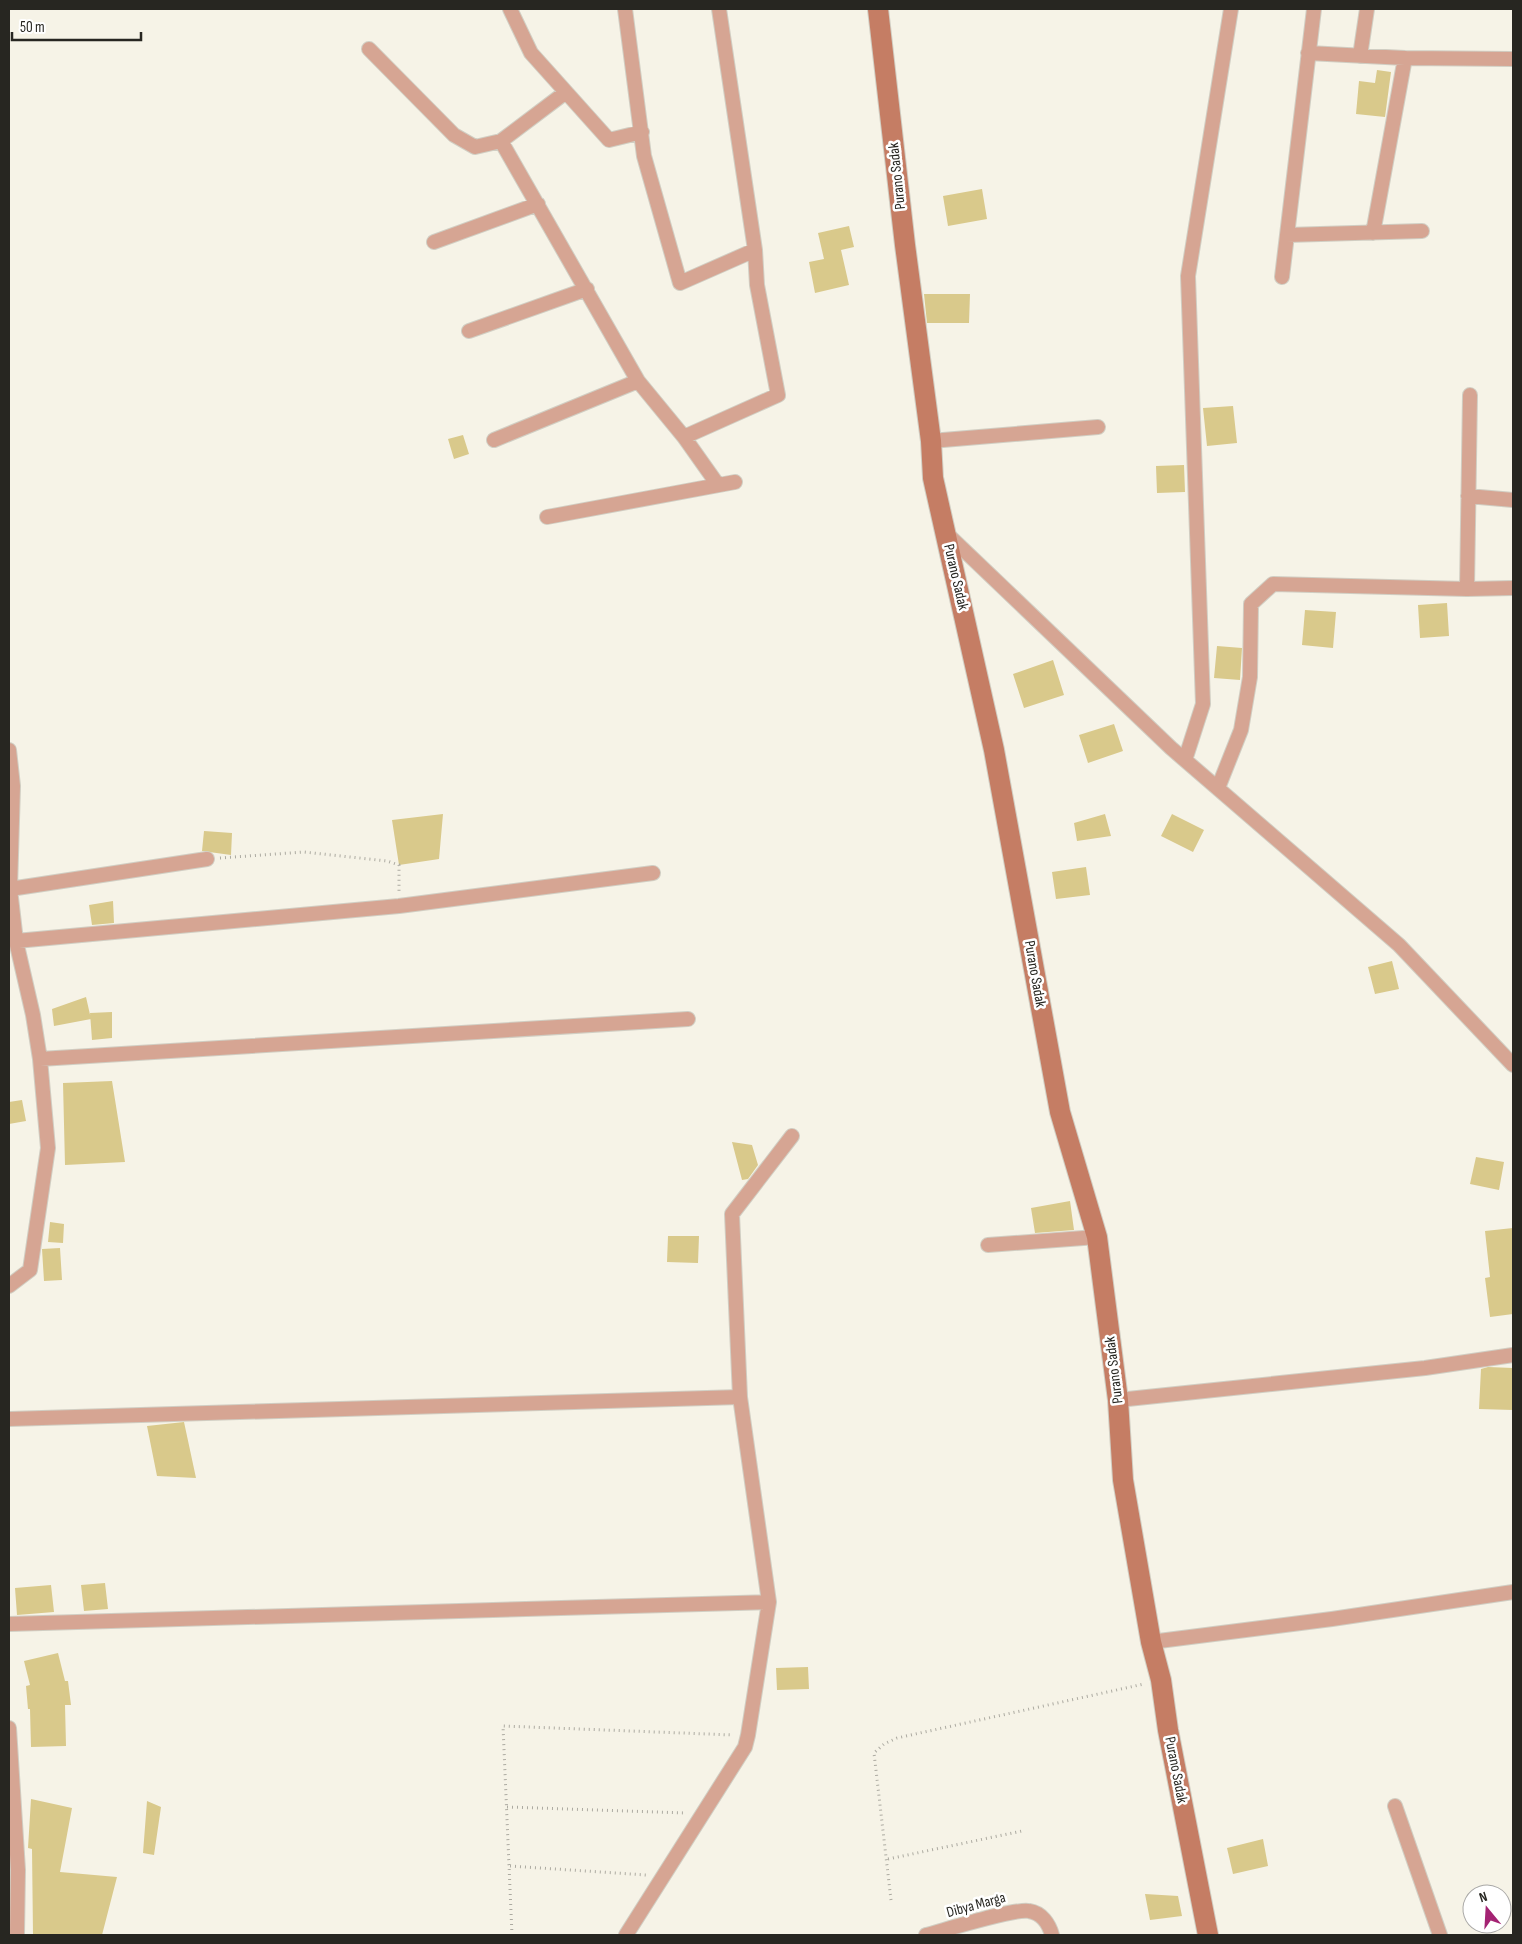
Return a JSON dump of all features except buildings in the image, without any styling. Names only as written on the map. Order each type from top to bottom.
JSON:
[{"type":"main road","name":"Purano Sadak","points":[[878,9],[934,478],[994,750],[1060,1112],[1097,1237],[1118,1400],[1123,1480],[1152,1642],[1161,1680],[1168,1730],[1208,1935]]},
{"type":"street","points":[[510,9],[531,53],[609,140],[642,132]]},
{"type":"street","points":[[624,9],[644,156],[680,283],[754,250]]},
{"type":"street","points":[[684,437],[778,394],[757,285],[754,250],[719,9]]},
{"type":"street","points":[[1186,760],[1203,704],[1188,276],[1231,9]]},
{"type":"street","points":[[1282,277],[1314,9]]},
{"type":"street","points":[[1360,56],[1367,9]]},
{"type":"street","points":[[369,49],[454,135],[476,147],[501,141],[566,92]]},
{"type":"street","points":[[1308,53],[1405,58],[1513,59]]},
{"type":"street","points":[[1373,233],[1405,58]]},
{"type":"street","points":[[501,141],[587,288],[638,381],[684,437],[718,485]]},
{"type":"street","points":[[434,242],[538,204]]},
{"type":"street","points":[[1287,235],[1422,232]]},
{"type":"street","points":[[469,331],[587,288]]},
{"type":"street","points":[[494,440],[638,381]]},
{"type":"street","points":[[1467,589],[1470,395]]},
{"type":"street","points":[[931,441],[1098,427]]},
{"type":"street","points":[[547,517],[735,482]]},
{"type":"street","points":[[1468,496],[1513,500]]},
{"type":"street","points":[[946,533],[1186,760],[1399,945],[1513,1065]]},
{"type":"street","points":[[1218,788],[1241,730],[1250,677],[1251,604],[1273,584],[1467,589],[1513,588]]},
{"type":"street","points":[[9,750],[13,786],[10,889],[16,941],[33,1015],[40,1059],[48,1148],[30,1270],[9,1286]]},
{"type":"street","points":[[10,889],[207,860]]},
{"type":"street","points":[[16,941],[399,906],[653,873]]},
{"type":"street","points":[[40,1059],[688,1018]]},
{"type":"street","points":[[626,1935],[746,1747],[769,1602],[740,1397],[732,1214],[792,1136]]},
{"type":"street","points":[[988,1245],[1097,1237]]},
{"type":"street","points":[[1118,1400],[1415,1370],[1513,1355]]},
{"type":"street","points":[[9,1419],[740,1397]]},
{"type":"street","points":[[1152,1642],[1332,1619],[1513,1592]]},
{"type":"street","points":[[9,1624],[769,1602]]},
{"type":"street","points":[[9,1728],[18,1870],[17,1935]]},
{"type":"street","points":[[1395,1806],[1440,1935]]},
{"type":"street","name":"Dibya Marga","points":[[926,1935],[1020,1910],[1039,1914],[1049,1925],[1052,1935]]},
{"type":"path","points":[[207,860],[304,852],[387,861],[399,865],[399,906]]},
{"type":"path","points":[[891,1900],[888,1860],[874,1753],[884,1744],[897,1738],[920,1735],[1004,1713],[1161,1680]]},
{"type":"path","points":[[512,1935],[503,1726],[748,1735]]},
{"type":"path","points":[[507,1807],[702,1814]]},
{"type":"path","points":[[888,1860],[1022,1831]]},
{"type":"path","points":[[510,1866],[662,1876]]}]
